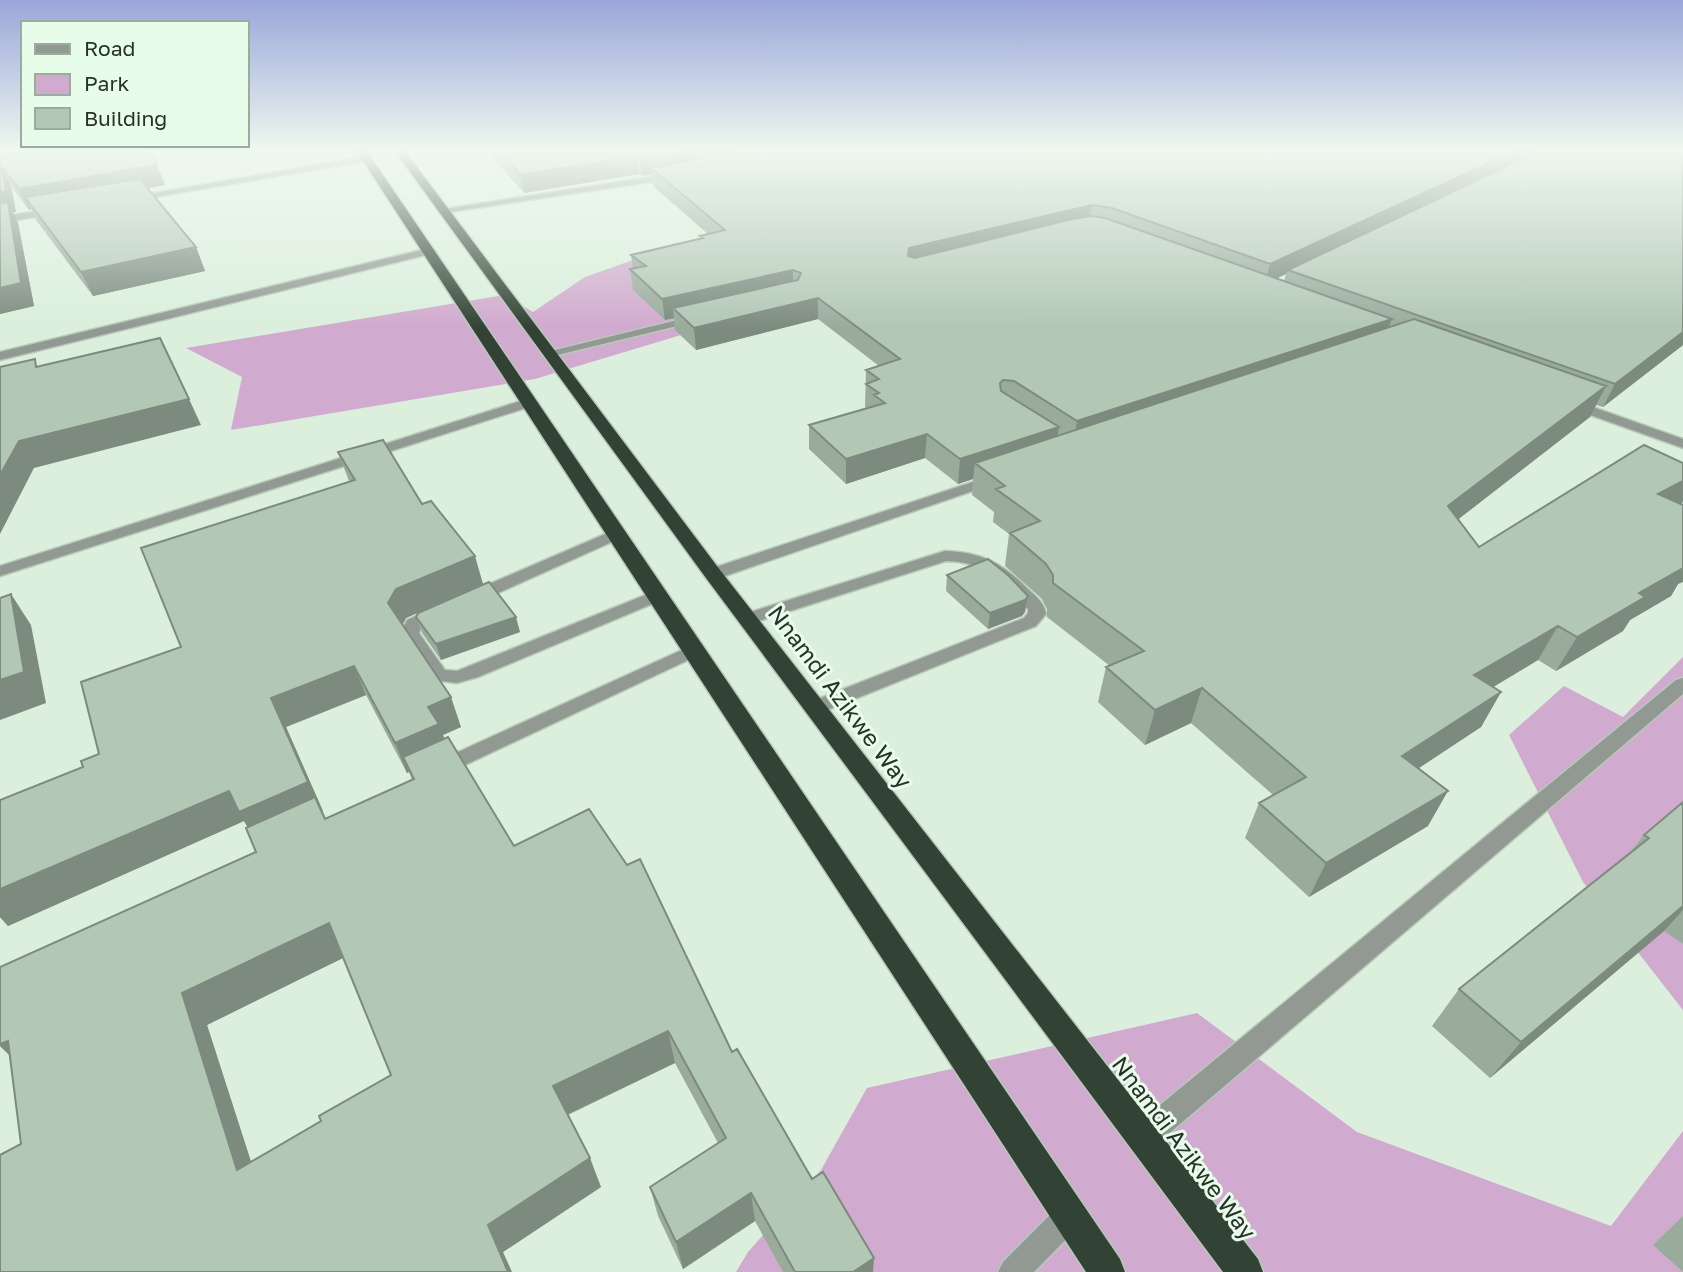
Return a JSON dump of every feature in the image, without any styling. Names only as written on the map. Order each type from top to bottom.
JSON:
[{"type":"highway","points":[[401,209],[527,403],[695,650],[1107,1272]]},
{"type":"highway","name":"Nnamdi Azikwe Way","points":[[443,210],[713,574],[1245,1272]]},
{"type":"street","points":[[0,220],[61,209]]},
{"type":"street","points":[[443,210],[447,209]]},
{"type":"street","points":[[0,356],[430,251]]},
{"type":"street","points":[[549,352],[712,315]]},
{"type":"street","points":[[1555,398],[1683,444]]},
{"type":"street","points":[[0,571],[527,403]]},
{"type":"street","points":[[713,574],[1008,475]]},
{"type":"street","points":[[617,534],[413,624],[410,632],[440,676],[457,677],[657,595]]},
{"type":"street","points":[[747,619],[945,556],[956,555],[987,560],[1036,607],[1037,614],[1030,622],[815,708]]},
{"type":"street","points":[[417,779],[695,650]]},
{"type":"street","points":[[1142,1138],[1683,684]]},
{"type":"street","points":[[1013,1272],[1069,1216]]},
{"type":"green space","points":[[636,259],[787,303],[535,379],[231,430],[242,377],[186,348],[504,295],[533,312],[585,277]]},
{"type":"green space","points":[[1683,657],[1683,1010],[1583,882],[1509,735],[1564,686],[1623,717]]},
{"type":"green space","points":[[1197,1013],[1357,1132],[1611,1226],[1683,1131],[1683,1272],[736,1272],[748,1252],[821,1170],[867,1088]]},
{"type":"building","points":[[0,209],[9,209],[21,283],[0,288]]},
{"type":"building","points":[[34,209],[165,209],[196,247],[81,272]]},
{"type":"building","points":[[700,209],[1073,209],[909,248],[908,256],[915,258],[1092,216],[1105,218],[1392,319],[1077,421],[1014,381],[1003,380],[1000,383],[1001,391],[1059,427],[960,459],[927,434],[846,459],[809,425],[885,403],[874,395],[879,393],[866,384],[879,379],[866,370],[900,359],[818,298],[694,328],[673,308],[798,280],[801,273],[793,270],[662,299],[630,269],[646,266],[631,255],[725,230]]},
{"type":"building","points":[[1116,209],[1388,209],[1270,264]]},
{"type":"building","points":[[1416,209],[1683,209],[1683,332],[1615,384],[1288,270]]},
{"type":"building","points":[[1414,319],[1606,386],[1448,506],[1479,547],[1644,445],[1683,463],[1683,481],[1658,494],[1683,505],[1683,568],[1639,593],[1645,597],[1577,637],[1558,626],[1474,675],[1501,692],[1402,756],[1448,791],[1326,863],[1259,803],[1306,777],[1202,688],[1155,710],[1106,667],[1144,651],[1053,583],[1053,575],[1046,564],[1010,533],[1040,521],[996,489],[1005,486],[975,463]]},
{"type":"building","points":[[160,338],[189,399],[19,441],[0,475],[0,367],[35,359],[36,367]]},
{"type":"building","points":[[383,440],[422,504],[431,501],[475,556],[396,589],[388,603],[451,697],[428,707],[439,724],[395,743],[354,666],[271,698],[308,782],[239,812],[229,791],[0,889],[0,800],[83,767],[81,761],[99,754],[81,682],[181,647],[141,548],[355,480],[338,452]]},
{"type":"building","points":[[988,559],[1028,596],[1025,600],[990,613],[947,575]]},
{"type":"building","points":[[489,582],[516,617],[436,644],[416,617],[418,613]]},
{"type":"building","points":[[11,594],[24,672],[0,680],[0,598]]},
{"type":"building","points":[[448,737],[514,846],[589,809],[627,865],[640,859],[732,1052],[737,1049],[812,1179],[823,1172],[874,1258],[853,1272],[795,1272],[751,1193],[676,1242],[650,1187],[726,1138],[668,1031],[553,1086],[590,1158],[488,1225],[508,1272],[0,1272],[0,1155],[21,1144],[8,1041],[0,1044],[0,967],[256,852],[246,828],[315,797],[325,819],[414,779],[403,757]],"holes":[[[329,923],[391,1075],[319,1116],[321,1121],[237,1170],[182,993]]]},
{"type":"building","points":[[1683,802],[1683,906],[1521,1042],[1459,989],[1649,838],[1644,835]]}]
